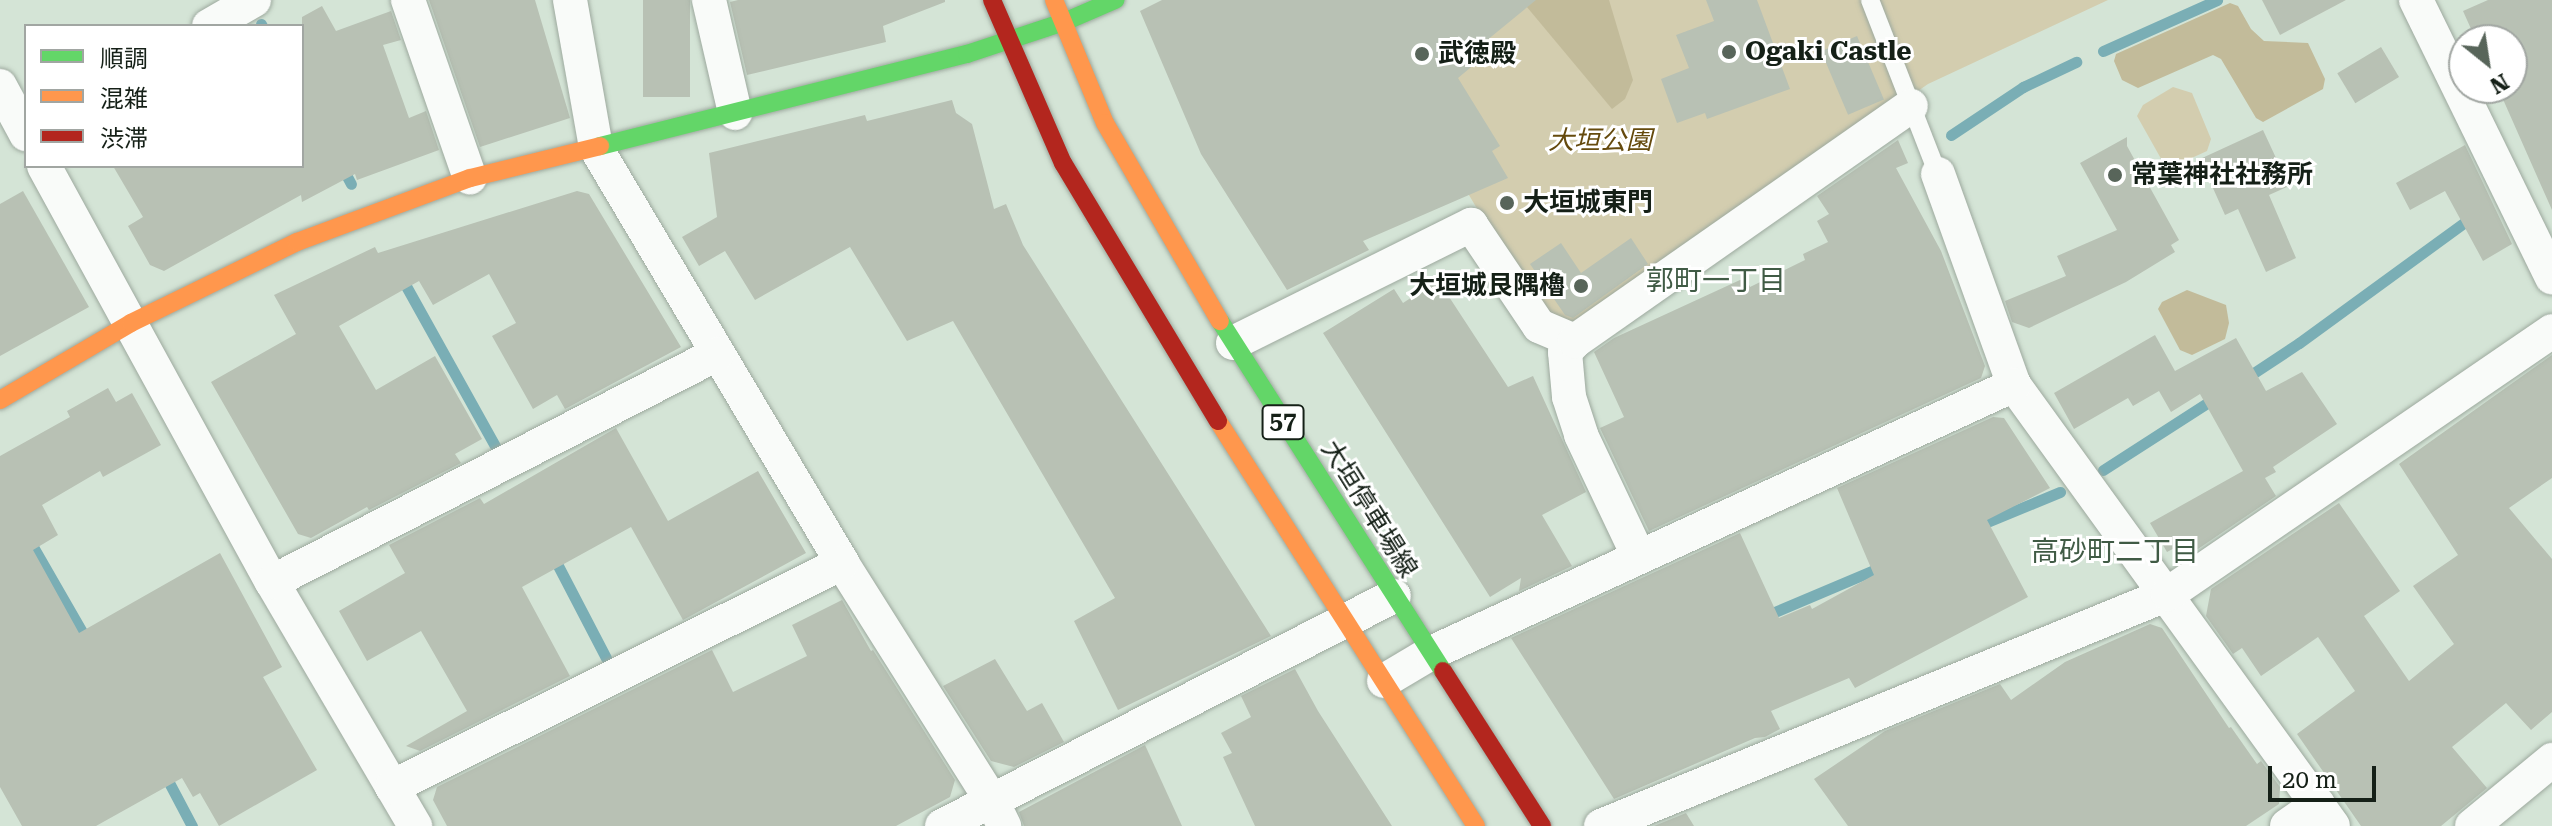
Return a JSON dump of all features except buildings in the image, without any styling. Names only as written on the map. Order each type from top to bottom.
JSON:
[{"type":"main road","name":"57","points":[[992,0],[1063,163],[1224,432],[1476,826]]},
{"type":"main road","name":"大垣停車場線","points":[[1054,0],[1105,123],[1233,343],[1542,826]]},
{"type":"main road","points":[[0,400],[131,323],[297,242],[470,178],[1009,42],[1115,0]]},
{"type":"street","points":[[212,24],[254,0]]},
{"type":"street","points":[[408,0],[470,178]]},
{"type":"street","points":[[570,0],[596,148],[842,563],[998,814]]},
{"type":"street","points":[[709,0],[735,113]]},
{"type":"street","points":[[2416,0],[2552,278]]},
{"type":"street","points":[[0,86],[24,129]]},
{"type":"street","points":[[1639,557],[1581,435],[1569,397],[1565,352],[1575,341],[1911,106]]},
{"type":"street","points":[[45,168],[272,582],[415,826]]},
{"type":"street","points":[[1938,174],[2014,385],[2325,815],[2287,826]]},
{"type":"street","points":[[1233,343],[1471,225],[1539,326],[1575,341]]},
{"type":"street","points":[[1601,826],[2168,594],[2552,331]]},
{"type":"street","points":[[272,582],[717,354]]},
{"type":"street","points":[[1384,681],[1431,653],[2014,385]]},
{"type":"street","points":[[392,787],[842,563]]},
{"type":"street","points":[[942,826],[998,814],[1394,596]]},
{"type":"street","points":[[2472,826],[2552,760]]},
{"type":"lane","points":[[1870,0],[1938,174]]},
{"type":"green space","name":"大垣公園","points":[[1385,0],[2108,0],[1928,84],[1578,327],[1555,327],[1531,300],[1417,107]]},
{"type":"green space","points":[[2173,87],[2192,93],[2211,139],[2207,151],[2172,167],[2164,164],[2137,116],[2143,105]]},
{"type":"shaded area","points":[[1521,0],[1609,0],[1633,80],[1625,99],[1612,109]]},
{"type":"shaded area","points":[[2230,3],[2238,6],[2251,29],[2264,41],[2308,43],[2325,79],[2323,89],[2263,122],[2256,118],[2221,59],[2213,55],[2138,88],[2122,80],[2114,61],[2116,54]]},
{"type":"shaded area","points":[[2187,290],[2226,305],[2229,323],[2225,339],[2192,355],[2180,350],[2158,309],[2162,302]]},
{"type":"waterway","points":[[2103,51],[2217,0]]},
{"type":"waterway","points":[[1951,135],[2023,87],[2076,62]]},
{"type":"waterway","points":[[342,167],[351,184]]},
{"type":"waterway","points":[[2243,380],[2473,216]]},
{"type":"waterway","points":[[401,277],[495,446]]},
{"type":"waterway","points":[[2103,470],[2218,396]]},
{"type":"waterway","points":[[1975,527],[2060,492]]},
{"type":"waterway","points":[[28,538],[89,644]]},
{"type":"waterway","points":[[553,556],[606,658]]},
{"type":"waterway","points":[[1765,616],[1886,565]]},
{"type":"waterway","points":[[164,773],[192,826]]},
{"type":"traffic: fast","points":[[600,146],[967,54],[1064,22],[1115,0]]},
{"type":"traffic: fast","points":[[1220,321],[1443,671]]},
{"type":"traffic: slow","points":[[1054,0],[1105,123],[1220,321]]},
{"type":"traffic: slow","points":[[0,400],[131,323],[297,242],[470,178],[600,146]]},
{"type":"traffic: slow","points":[[1218,421],[1476,826]]},
{"type":"traffic: jam","points":[[992,0],[1063,163],[1218,421]]},
{"type":"traffic: jam","points":[[1443,671],[1542,826]]},
{"type":"place","name":"Ogaki Castle","points":[[1729,52]]},
{"type":"place","name":"武徳殿","points":[[1422,54]]},
{"type":"place","name":"常葉神社社務所","points":[[2115,175]]},
{"type":"place","name":"大垣城東門","points":[[1507,203]]},
{"type":"place","name":"大垣城艮隅櫓","points":[[1581,286]]},
{"type":"district","name":"郭町一丁目","points":[[1716,281]]},
{"type":"district","name":"高砂町二丁目","points":[[2115,552]]}]
